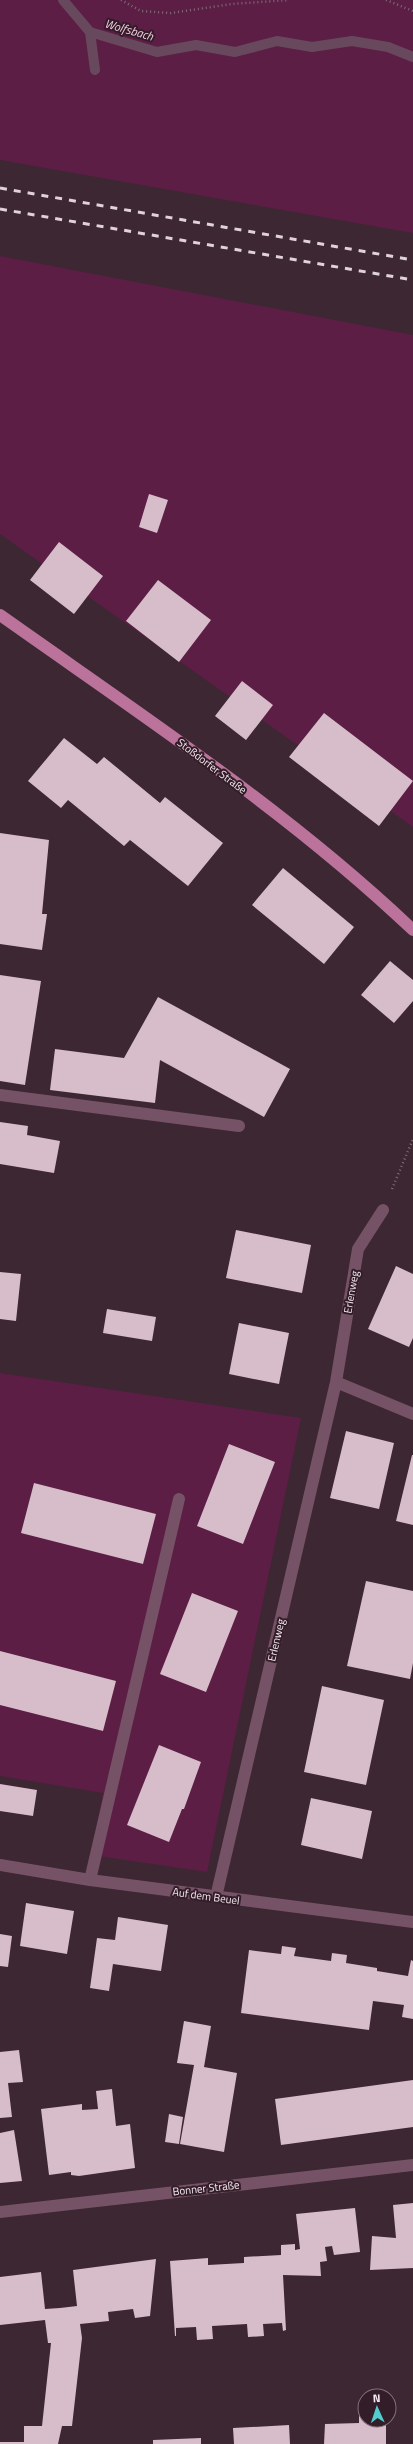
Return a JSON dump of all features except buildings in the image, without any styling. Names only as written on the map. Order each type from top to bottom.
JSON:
[{"type":"main road","name":"Stoßdorfer Straße","points":[[0,615],[187,746],[364,883],[413,930]]},
{"type":"street","points":[[0,1095],[239,1126]]},
{"type":"street","name":"Erlenweg","points":[[216,1897],[336,1382],[358,1249],[384,1210]]},
{"type":"street","points":[[336,1382],[413,1414]]},
{"type":"street","points":[[90,1880],[179,1499]]},
{"type":"street","name":"Auf dem Beuel","points":[[0,1865],[90,1880],[413,1922]]},
{"type":"street","name":"Bonner Straße","points":[[0,2212],[413,2165]]},
{"type":"path","points":[[121,0],[141,11],[171,13],[232,4],[289,0]]},
{"type":"path","points":[[386,0],[413,10]]},
{"type":"path","points":[[384,1210],[413,1140]]},
{"type":"shaded area","points":[[0,0],[413,0],[413,233],[0,160]]},
{"type":"shaded area","points":[[0,256],[413,335],[413,827],[0,534]]},
{"type":"shaded area","points":[[0,1373],[301,1418],[207,1872],[91,1855],[103,1793],[0,1776]]},
{"type":"waterway","name":"Wolfsbach","points":[[63,0],[90,32],[157,52],[196,45],[235,52],[277,41],[312,47],[352,41],[388,47],[413,57]]},
{"type":"waterway","points":[[90,32],[95,70]]},
{"type":"railway","points":[[0,188],[413,260]]},
{"type":"railway","points":[[0,209],[413,280]]}]
